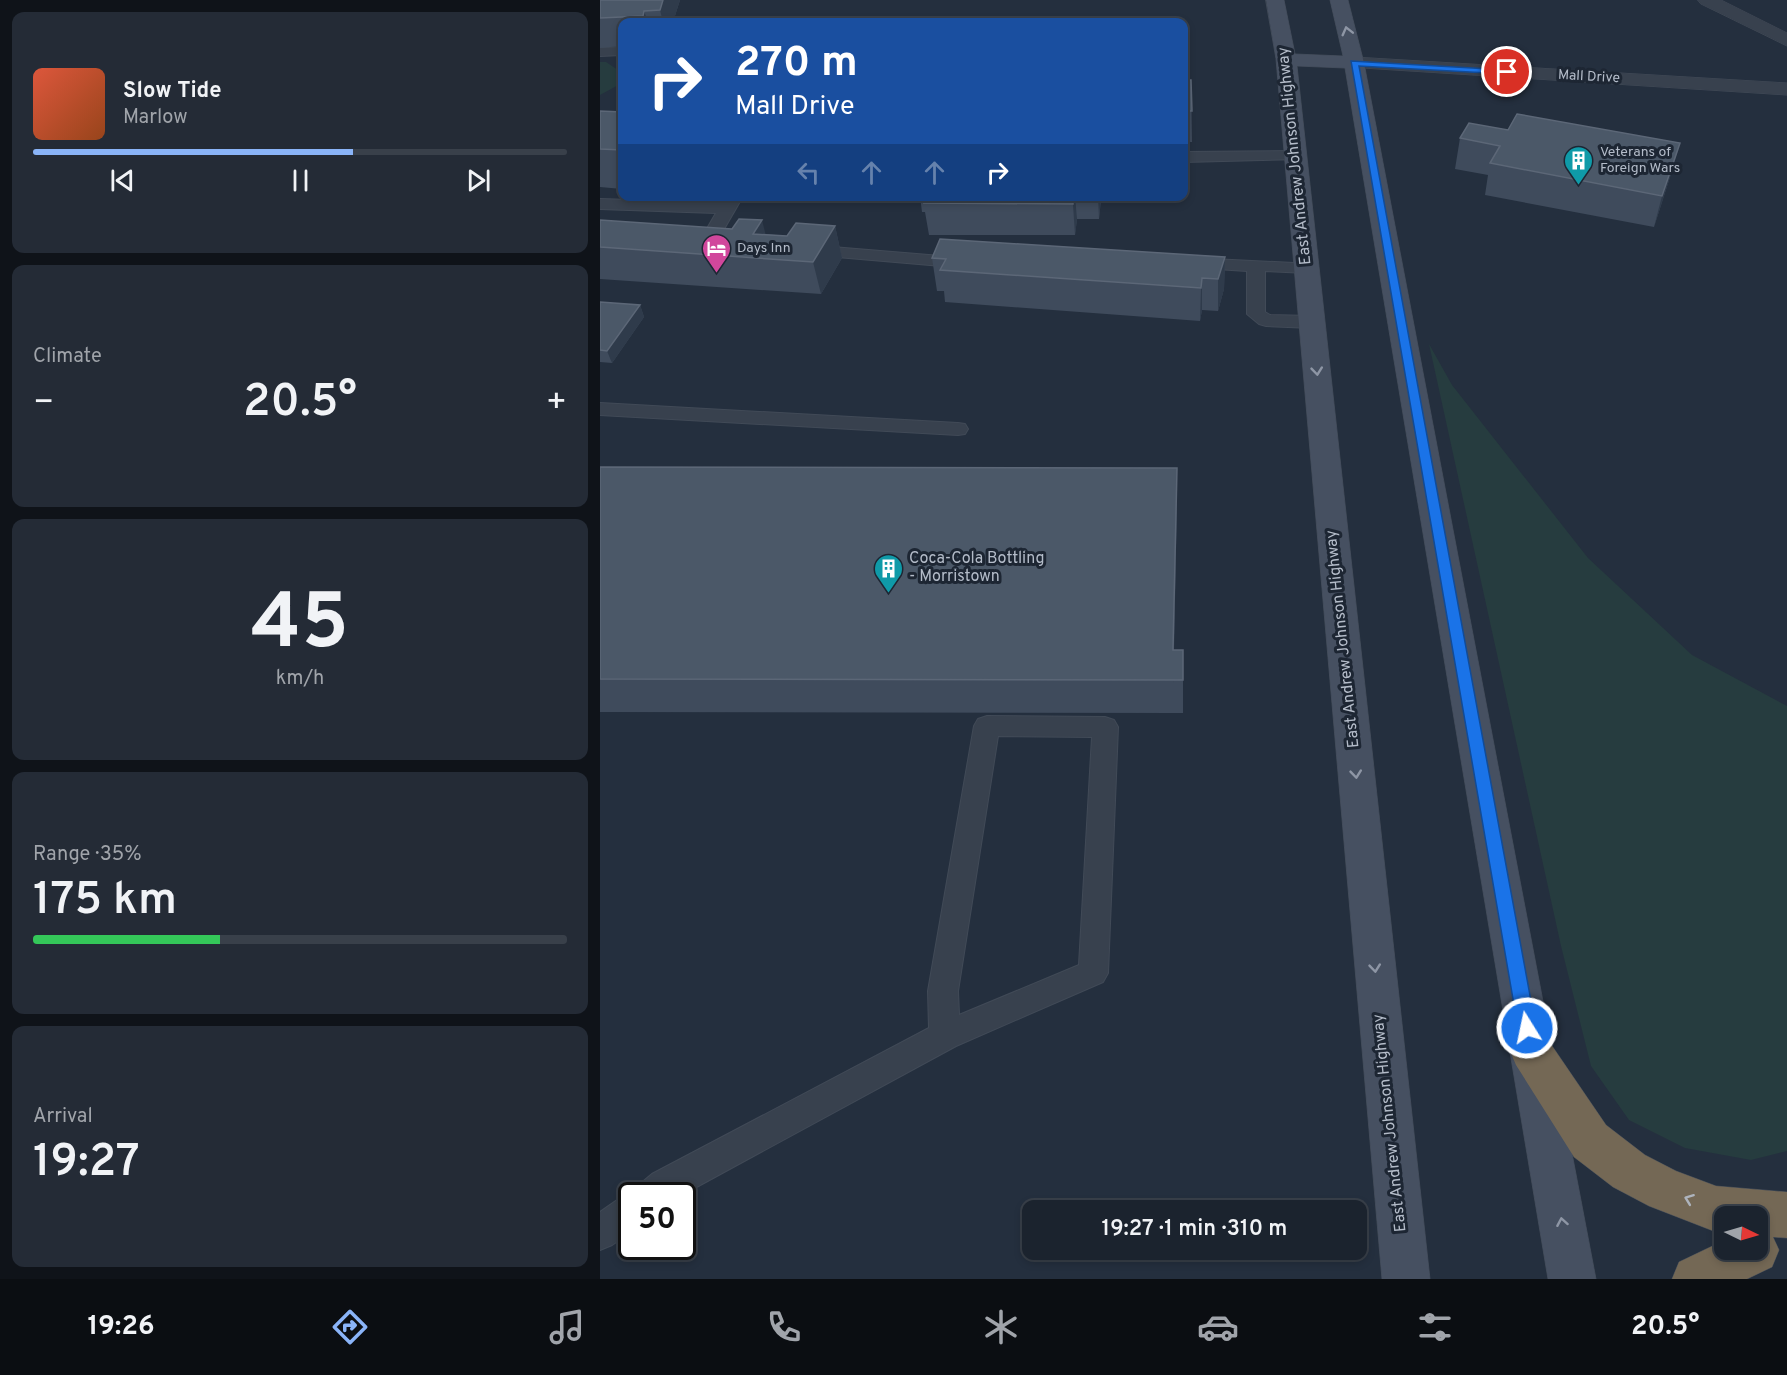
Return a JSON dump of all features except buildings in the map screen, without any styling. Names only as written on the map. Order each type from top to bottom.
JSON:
[{"type":"highway","points":[[1531,1051],[1590,1141],[1629,1171],[1665,1190],[1716,1209],[1787,1215]]},
{"type":"highway","points":[[1768,1244],[1787,1235]]},
{"type":"highway","points":[[1696,1279],[1734,1260]]},
{"type":"main road","name":"East Andrew Johnson Highway","points":[[1275,0],[1286,59],[1296,156],[1406,1279]]},
{"type":"main road","points":[[1339,0],[1354,63],[1572,1279]]},
{"type":"main road","points":[[1286,59],[1354,63]]},
{"type":"street","points":[[1707,0],[1787,40]]},
{"type":"street","name":"Mall Drive","points":[[1354,63],[1787,89]]},
{"type":"lane","points":[[600,52],[618,51]]},
{"type":"lane","points":[[1188,157],[1296,156]]},
{"type":"lane","points":[[600,204],[674,208],[731,202]]},
{"type":"lane","points":[[731,202],[710,239],[750,245]]},
{"type":"lane","points":[[796,249],[980,263]]},
{"type":"lane","points":[[1174,262],[1307,268]]},
{"type":"lane","points":[[1256,266],[1256,314],[1266,320],[1312,321]]},
{"type":"lane","points":[[600,409],[958,429]]},
{"type":"lane","points":[[671,1182],[945,1036],[1093,974],[1105,727],[987,726],[943,991],[945,1036]]},
{"type":"lane","points":[[600,1233],[618,1220]]},
{"type":"green space","points":[[600,62],[606,62],[618,70],[618,85],[600,95]]},
{"type":"green space","points":[[1429,344],[1452,385],[1588,558],[1692,655],[1787,706],[1787,1151],[1751,1160],[1685,1148],[1629,1120],[1591,1066],[1561,946]]},
{"type":"place","name":"Veterans of Foreign Wars","points":[[1579,186]]},
{"type":"place","name":"Days Inn","points":[[716,274]]},
{"type":"place","name":"Coca-Cola Bottling - Morristown","points":[[888,594]]},
{"type":"route","points":[[1507,72],[1354,63],[1527,1028]]}]
